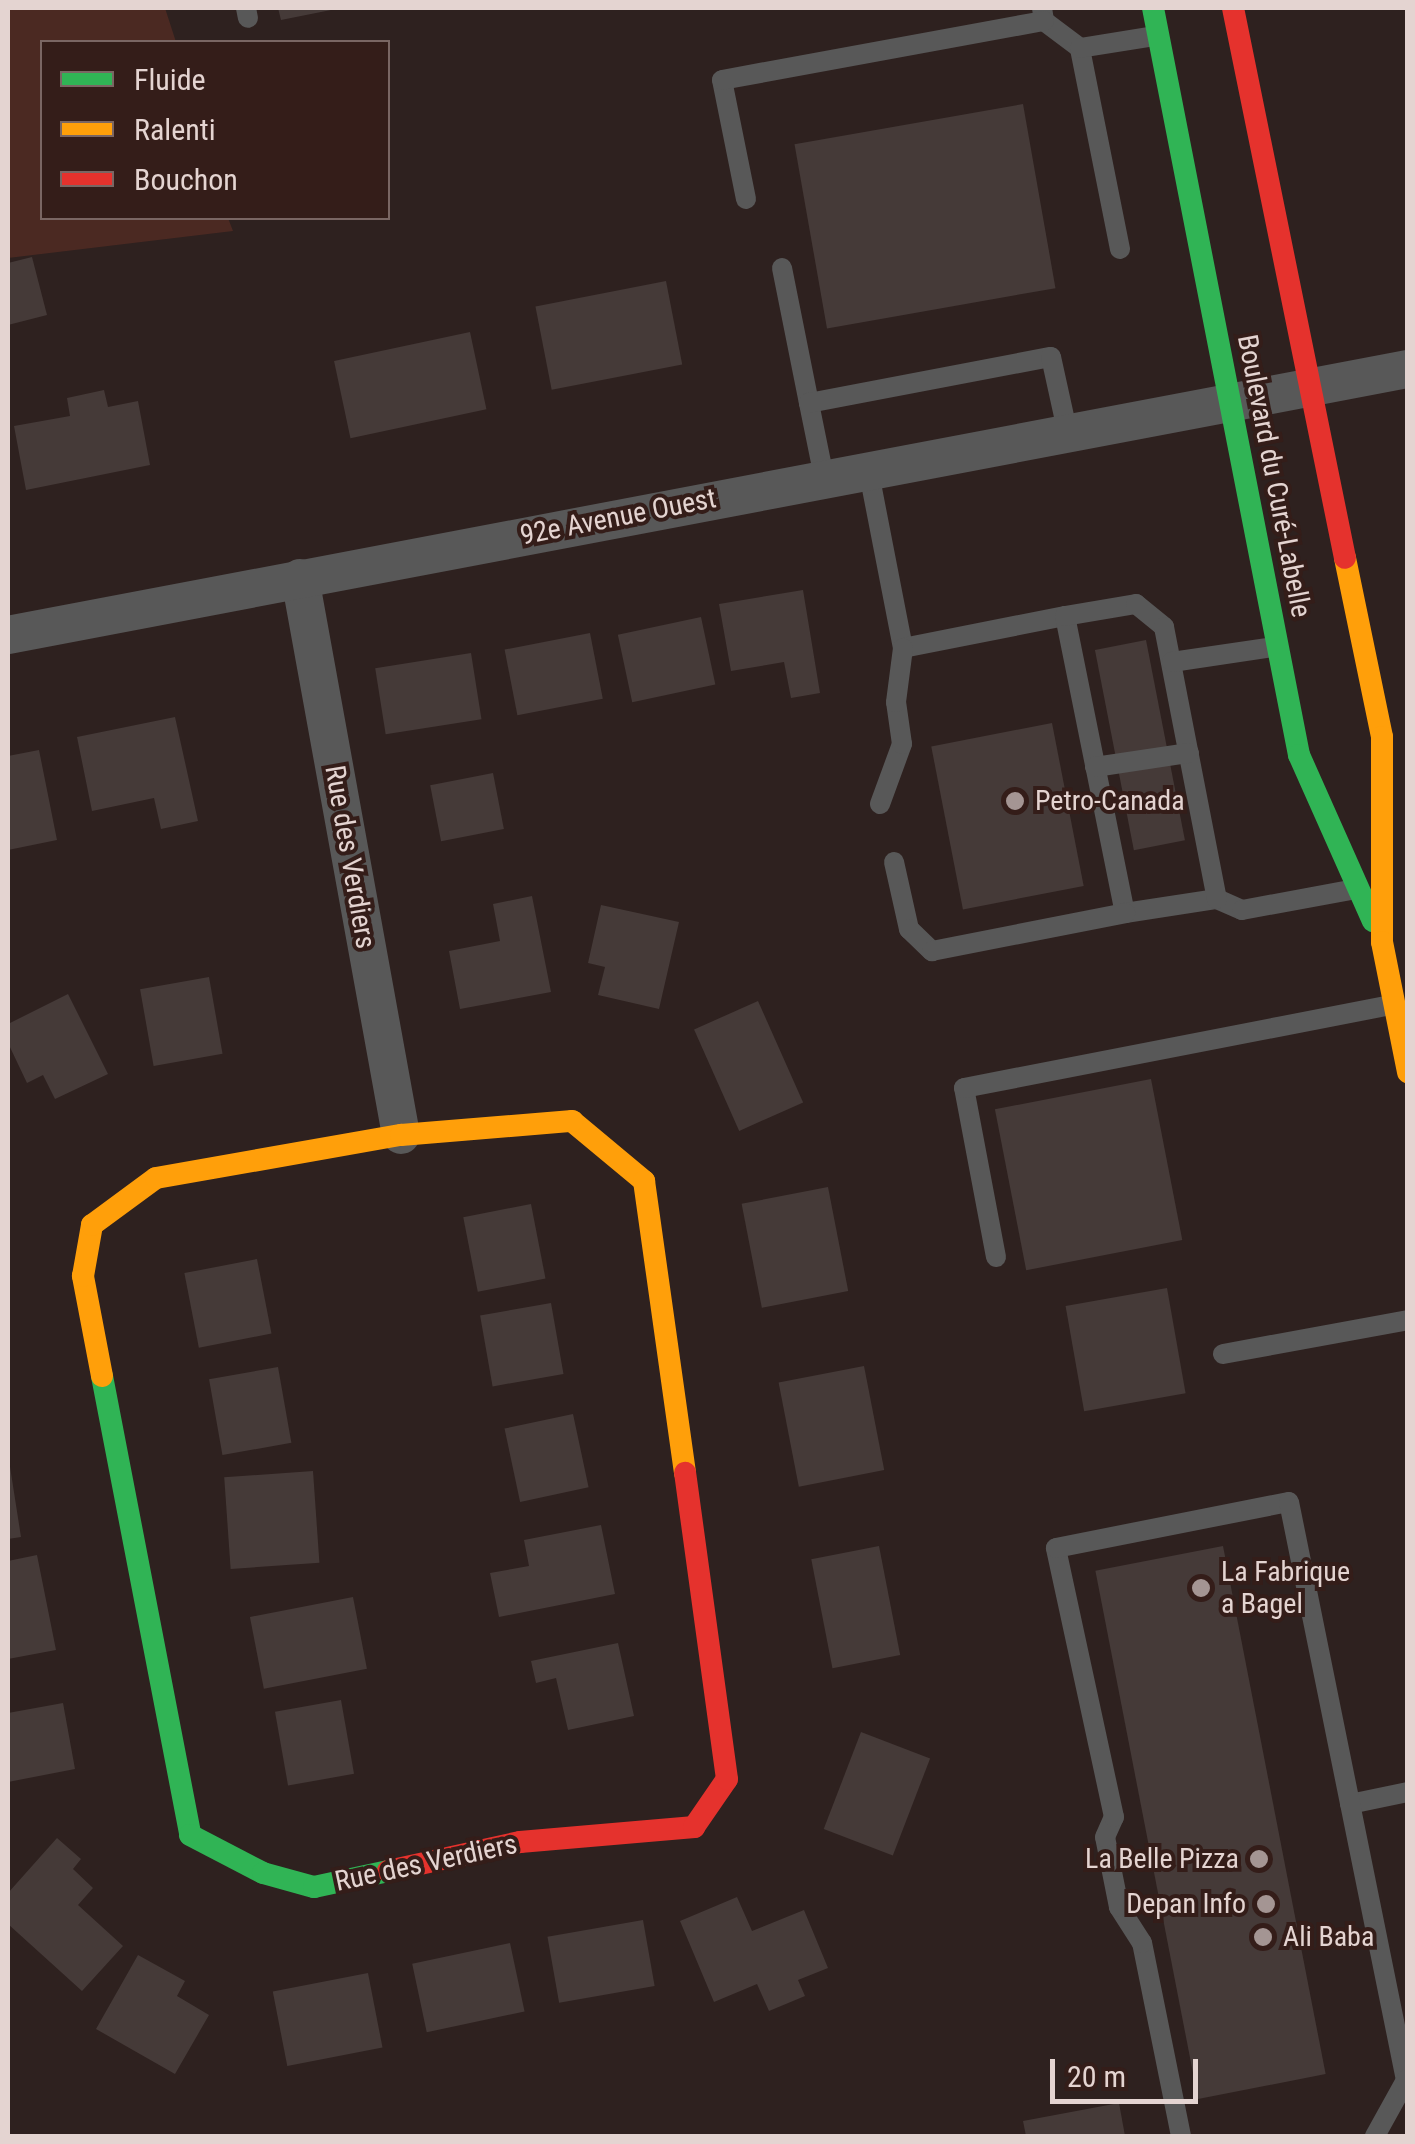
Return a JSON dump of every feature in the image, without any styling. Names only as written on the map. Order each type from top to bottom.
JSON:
[{"type":"street","name":"Boulevard du Curé-Labelle","points":[[1153,8],[1154,36],[1299,755],[1382,942]]},
{"type":"street","name":"Boulevard du Curé-Labelle","points":[[1233,8],[1382,737],[1382,942],[1408,1072]]},
{"type":"street","name":"92e Avenue Ouest","points":[[8,636],[1067,430],[1408,369]]},
{"type":"street","name":"Rue des Verdiers","points":[[300,578],[401,1135]]},
{"type":"street","name":"Rue des Verdiers","points":[[572,1121],[644,1181],[728,1779],[694,1827],[520,1842],[314,1887],[263,1873],[190,1835],[82,1276],[92,1225],[156,1178],[401,1135],[572,1121]]},
{"type":"lane","points":[[746,198],[722,80],[1043,14],[1080,48],[1120,249]]},
{"type":"lane","points":[[1080,48],[1154,36]]},
{"type":"lane","points":[[782,268],[824,477]]},
{"type":"lane","points":[[809,403],[1050,357],[1067,430]]},
{"type":"lane","points":[[868,468],[904,648],[896,702],[902,744],[880,804]]},
{"type":"lane","points":[[904,648],[1136,604],[1164,628],[1217,899]]},
{"type":"lane","points":[[1064,616],[1125,913]]},
{"type":"lane","points":[[1172,662],[1278,647]]},
{"type":"lane","points":[[1095,768],[1189,753]]},
{"type":"lane","points":[[894,862],[909,929],[932,951],[1217,899],[1242,910],[1382,884]]},
{"type":"lane","points":[[996,1257],[964,1088],[1394,1004]]},
{"type":"lane","points":[[1223,1354],[1408,1320]]},
{"type":"lane","points":[[1182,2136],[1142,1943],[1119,1907],[1105,1837],[1114,1817],[1056,1548],[1289,1502],[1406,2080],[1375,2136]]},
{"type":"lane","points":[[1350,1804],[1408,1792]]},
{"type":"shaded area","points":[[8,8],[165,8],[175,40],[40,40],[40,220],[229,220],[233,231],[8,258]]},
{"type":"building","points":[[278,8],[336,8],[336,9],[281,20]]},
{"type":"building","points":[[1023,104],[1055,288],[827,328],[795,144]]},
{"type":"building","points":[[32,257],[47,315],[8,325],[8,263]]},
{"type":"building","points":[[666,281],[682,364],[552,390],[535,306]]},
{"type":"building","points":[[470,332],[486,409],[350,438],[334,361]]},
{"type":"building","points":[[104,390],[108,407],[138,401],[150,465],[26,490],[14,426],[70,416],[67,398]]},
{"type":"building","points":[[803,590],[820,693],[791,698],[784,662],[731,671],[719,604]]},
{"type":"building","points":[[701,617],[715,684],[632,702],[618,635]]},
{"type":"building","points":[[590,633],[603,699],[517,715],[505,650]]},
{"type":"building","points":[[1146,640],[1185,840],[1134,850],[1095,650]]},
{"type":"building","points":[[471,653],[481,719],[386,734],[375,668]]},
{"type":"building","points":[[175,717],[198,821],[161,829],[154,798],[92,811],[77,737]]},
{"type":"building","points":[[1052,723],[1084,886],[963,909],[931,746]]},
{"type":"building","points":[[39,750],[57,840],[8,850],[8,756]]},
{"type":"building","points":[[493,773],[504,829],[441,841],[430,785]]},
{"type":"building","points":[[532,896],[551,992],[460,1009],[449,951],[500,941],[493,904]]},
{"type":"building","points":[[601,905],[679,922],[659,1009],[598,995],[605,967],[588,963]]},
{"type":"building","points":[[209,977],[223,1054],[154,1066],[140,989]]},
{"type":"building","points":[[68,994],[108,1074],[55,1099],[43,1075],[27,1083],[8,1043],[8,1024]]},
{"type":"building","points":[[758,1001],[803,1102],[739,1131],[694,1029]]},
{"type":"building","points":[[1151,1079],[1182,1240],[1026,1270],[995,1109]]},
{"type":"building","points":[[828,1187],[848,1291],[762,1308],[742,1204]]},
{"type":"building","points":[[531,1204],[546,1279],[478,1292],[463,1217]]},
{"type":"building","points":[[257,1259],[272,1334],[199,1348],[184,1273]]},
{"type":"building","points":[[1167,1288],[1186,1393],[1084,1411],[1066,1306]]},
{"type":"building","points":[[551,1303],[564,1374],[493,1386],[480,1316]]},
{"type":"building","points":[[864,1366],[884,1470],[799,1487],[779,1383]]},
{"type":"building","points":[[278,1367],[291,1443],[222,1455],[209,1379]]},
{"type":"building","points":[[573,1414],[589,1487],[520,1502],[505,1429]]},
{"type":"building","points":[[8,1454],[21,1537],[8,1539]]},
{"type":"building","points":[[313,1471],[319,1563],[231,1569],[224,1477]]},
{"type":"building","points":[[601,1525],[615,1594],[499,1617],[490,1573],[529,1566],[524,1540]]},
{"type":"building","points":[[879,1546],[900,1655],[832,1668],[811,1559]]},
{"type":"building","points":[[1223,1546],[1326,2074],[1198,2099],[1095,1571]]},
{"type":"building","points":[[37,1555],[56,1650],[8,1659],[8,1561]]},
{"type":"building","points":[[353,1597],[367,1669],[264,1689],[250,1617]]},
{"type":"building","points":[[618,1643],[634,1716],[568,1730],[556,1678],[536,1683],[531,1661]]},
{"type":"building","points":[[341,1700],[354,1774],[288,1785],[275,1712]]},
{"type":"building","points":[[63,1703],[75,1769],[8,1782],[8,1713]]},
{"type":"building","points":[[861,1732],[930,1759],[893,1856],[824,1829]]},
{"type":"building","points":[[57,1838],[81,1859],[73,1869],[93,1888],[78,1905],[123,1946],[82,1991],[8,1924],[8,1893]]},
{"type":"building","points":[[737,1897],[752,1931],[804,1910],[828,1968],[798,1980],[805,1996],[769,2011],[757,1984],[714,2002],[680,1921]]},
{"type":"building","points":[[643,1920],[655,1986],[559,2003],[547,1937]]},
{"type":"building","points":[[510,1943],[525,2011],[427,2032],[412,1964]]},
{"type":"building","points":[[138,1955],[185,1981],[177,1996],[209,2015],[175,2074],[96,2029]]},
{"type":"building","points":[[368,1973],[383,2048],[287,2066],[273,1992]]},
{"type":"building","points":[[1119,2103],[1125,2136],[1026,2136],[1023,2121]]},
{"type":"traffic: fast","points":[[1153,8],[1299,755],[1373,921]]},
{"type":"traffic: fast","points":[[102,1376],[190,1835],[263,1873],[314,1887],[388,1871]]},
{"type":"traffic: slow","points":[[1345,558],[1382,737],[1382,942],[1408,1072]]},
{"type":"traffic: slow","points":[[572,1121],[644,1181],[685,1473]]},
{"type":"traffic: slow","points":[[102,1376],[83,1276],[92,1225],[156,1178],[401,1135],[572,1121]]},
{"type":"traffic: jam","points":[[1233,8],[1345,558]]},
{"type":"traffic: jam","points":[[388,1871],[520,1842],[694,1827],[727,1779],[685,1473]]},
{"type":"place","name":"Petro-Canada","points":[[1015,801]]},
{"type":"place","name":"La Fabrique a Bagel","points":[[1201,1588]]},
{"type":"place","name":"La Belle Pizza","points":[[1259,1859]]},
{"type":"place","name":"Depan Info","points":[[1266,1904]]},
{"type":"place","name":"Ali Baba","points":[[1263,1937]]}]
